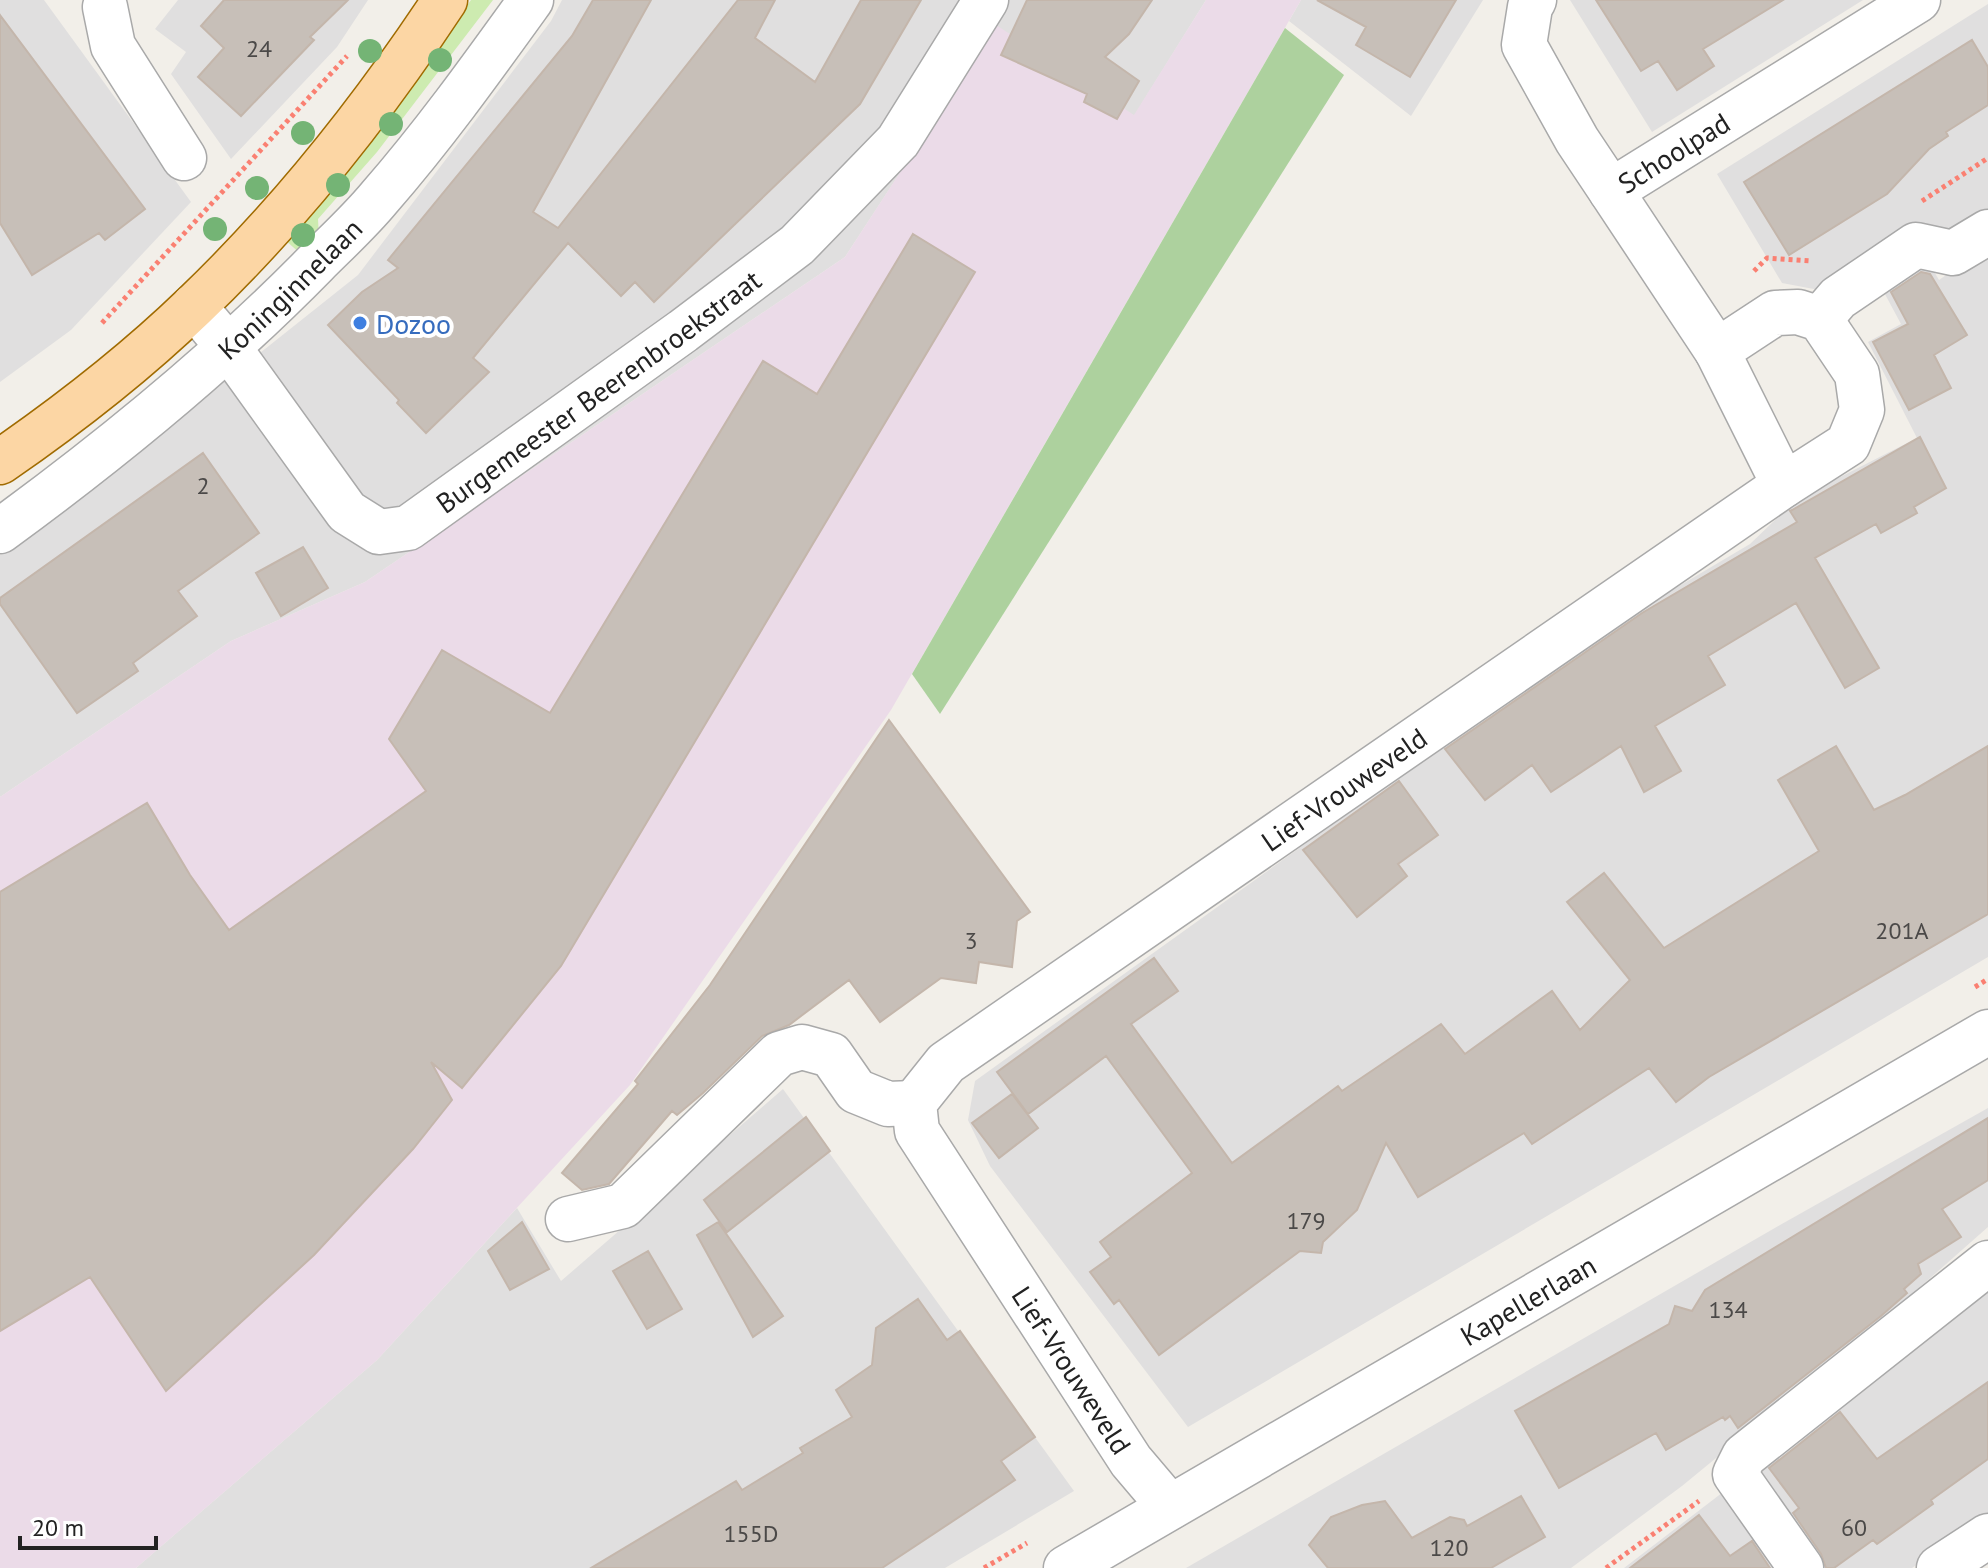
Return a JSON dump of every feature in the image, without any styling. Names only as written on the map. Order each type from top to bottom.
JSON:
[{"type":"main road","name":"Koninginnelaan","points":[[0,462],[109,379],[194,306],[263,236],[413,49],[445,0]]},
{"type":"street","name":"Koninginnelaan","points":[[0,531],[58,488],[229,348],[377,201],[458,102],[531,0]]},
{"type":"street","name":"Burgemeester Beerenbroekstraat","points":[[194,306],[229,348],[347,512],[379,532],[408,528],[683,331],[797,245],[898,141],[986,0]]},
{"type":"street","name":"Schoolpad","points":[[1534,0],[1524,45],[1577,140],[1611,191],[1918,0]]},
{"type":"street","points":[[107,2],[113,46],[184,158]]},
{"type":"street","points":[[1611,191],[1717,351],[1784,485]]},
{"type":"street","points":[[1717,351],[1775,313],[1798,312],[1820,319],[1838,298],[1916,245],[1953,253],[1988,232]]},
{"type":"street","name":"Lief-Vrouweveld","points":[[1170,1507],[1131,1461],[917,1131],[914,1103],[946,1063],[1784,485],[1848,444],[1862,410],[1857,374],[1820,319]]},
{"type":"street","name":"Kapellerlaan","points":[[1066,1568],[1988,1032]]},
{"type":"street","points":[[568,1219],[623,1206],[779,1054],[802,1047],[831,1055],[856,1091],[888,1104],[914,1103]]},
{"type":"street","points":[[1801,1568],[1735,1474],[1744,1456],[1988,1263]]},
{"type":"street","points":[[1939,1568],[1988,1536]]},
{"type":"path","points":[[95,332],[352,51]]},
{"type":"path","points":[[1606,1568],[1735,1474]]},
{"type":"shaded area","points":[[0,0],[44,0],[191,202],[71,330],[0,382]]},
{"type":"shaded area","points":[[178,0],[368,0],[337,47],[231,159],[171,74],[186,52],[155,29]]},
{"type":"shaded area","points":[[562,0],[1206,0],[1134,116],[996,26],[845,257],[365,582],[231,641],[0,797],[0,555],[27,538],[358,275],[551,21]]},
{"type":"shaded area","points":[[1206,0],[1301,0],[891,710],[630,1085],[377,1360],[136,1568],[0,1568],[0,797],[231,641],[365,582],[845,257],[996,25],[1134,115]]},
{"type":"shaded area","points":[[1301,0],[1483,0],[1411,116],[1289,21]]},
{"type":"shaded area","points":[[1570,0],[1863,0],[1652,132]]},
{"type":"shaded area","points":[[1988,4],[1988,215],[1819,290],[1782,283],[1717,174]]},
{"type":"shaded area","points":[[1988,246],[1988,957],[1188,1427],[990,1166],[968,1120],[975,1081],[1298,849],[1485,706],[1573,649],[1750,544],[1797,499],[1917,438],[1868,342],[1901,324],[1879,283],[1926,258],[1939,280]]},
{"type":"shaded area","points":[[783,1089],[1074,1491],[945,1568],[136,1568],[377,1360],[517,1208],[561,1281]]},
{"type":"shaded area","points":[[1988,1108],[1988,1227],[1860,1340],[1682,1486],[1571,1568],[1186,1568],[1780,1225]]},
{"type":"shaded area","points":[[1988,1275],[1988,1514],[1912,1568],[1624,1568],[1967,1305]]},
{"type":"green space","points":[[471,0],[493,0],[377,152],[318,219],[319,237],[302,255],[284,239],[368,145]]},
{"type":"green space","points":[[1285,28],[1344,75],[940,714],[912,674]]},
{"type":"building","points":[[224,0],[348,0],[310,37],[314,40],[241,116],[198,77],[224,48],[201,26]]},
{"type":"building","points":[[593,0],[651,0],[533,212],[558,228],[738,0],[775,0],[755,38],[815,82],[861,0],[921,0],[860,104],[654,302],[635,282],[621,296],[568,243],[473,358],[489,372],[426,433],[328,325],[362,292],[398,268],[388,260],[572,36]]},
{"type":"building","points":[[1027,0],[1152,0],[1129,34],[1105,57],[1139,81],[1117,119],[1084,102],[1087,94],[1001,55]]},
{"type":"building","points":[[1317,0],[1456,0],[1410,77],[1356,45],[1366,27]]},
{"type":"building","points":[[1596,0],[1783,0],[1703,49],[1714,66],[1677,90],[1658,61],[1641,71]]},
{"type":"building","points":[[0,15],[145,209],[105,240],[99,233],[32,275],[0,223]]},
{"type":"building","points":[[1972,40],[1988,67],[1988,105],[1946,132],[1948,136],[1929,149],[1887,194],[1789,255],[1744,182]]},
{"type":"building","points":[[913,234],[975,272],[561,966],[462,1088],[431,1062],[452,1100],[413,1149],[314,1255],[166,1391],[90,1277],[0,1331],[0,892],[147,803],[190,875],[229,930],[426,791],[389,739],[442,650],[550,713],[763,361],[817,394]]},
{"type":"building","points":[[1921,272],[1930,274],[1967,335],[1934,355],[1951,388],[1909,410],[1873,342],[1908,324],[1891,292]]},
{"type":"building","points":[[1920,437],[1946,488],[1914,507],[1917,513],[1881,533],[1876,524],[1815,558],[1879,668],[1845,688],[1796,603],[1708,656],[1725,685],[1655,726],[1681,771],[1644,792],[1621,746],[1551,792],[1532,765],[1485,800],[1445,749],[1642,613],[1797,522],[1790,511]]},
{"type":"building","points":[[203,453],[259,533],[178,591],[197,616],[133,663],[138,671],[77,713],[0,604],[0,598]]},
{"type":"building","points":[[303,547],[328,588],[281,616],[256,573]]},
{"type":"building","points":[[889,720],[1030,912],[1017,921],[1012,967],[979,962],[976,983],[941,978],[880,1022],[849,980],[789,1025],[762,1036],[677,1115],[672,1111],[609,1184],[582,1190],[562,1173],[638,1084],[635,1081],[710,985]]},
{"type":"building","points":[[1836,746],[1874,810],[1988,746],[1988,914],[1709,1077],[1676,1102],[1649,1068],[1532,1144],[1524,1133],[1418,1197],[1386,1143],[1357,1210],[1323,1242],[1321,1253],[1300,1251],[1159,1355],[1119,1300],[1114,1304],[1090,1272],[1111,1257],[1100,1242],[1192,1173],[1106,1056],[1028,1114],[997,1072],[1154,958],[1178,991],[1131,1024],[1232,1163],[1338,1086],[1342,1091],[1441,1024],[1465,1054],[1552,991],[1580,1030],[1630,980],[1567,902],[1604,873],[1664,948],[1819,851],[1778,780]]},
{"type":"building","points":[[1399,781],[1438,835],[1398,864],[1407,876],[1357,917],[1303,850]]},
{"type":"building","points":[[1012,1094],[1038,1128],[999,1158],[972,1123]]},
{"type":"building","points":[[806,1117],[830,1151],[727,1232],[704,1200]]},
{"type":"building","points":[[1988,1118],[1988,1180],[1942,1209],[1961,1237],[1918,1264],[1921,1274],[1904,1289],[1907,1293],[1881,1316],[1738,1428],[1730,1416],[1725,1420],[1723,1417],[1666,1450],[1656,1433],[1559,1488],[1515,1411],[1669,1324],[1675,1306],[1692,1311],[1705,1290]]},
{"type":"building","points":[[522,1222],[549,1269],[510,1290],[488,1251]]},
{"type":"building","points":[[718,1222],[783,1316],[753,1337],[697,1235]]},
{"type":"building","points":[[648,1251],[682,1309],[647,1329],[613,1271]]},
{"type":"building","points":[[918,1299],[947,1340],[960,1331],[1035,1437],[1001,1461],[1015,1480],[882,1568],[591,1568],[736,1481],[742,1490],[803,1453],[800,1448],[852,1417],[836,1390],[872,1365],[876,1328]]},
{"type":"building","points":[[1988,1382],[1988,1459],[1877,1544],[1873,1540],[1834,1568],[1826,1568],[1821,1554],[1793,1513],[1799,1508],[1769,1468],[1840,1412],[1877,1459]]},
{"type":"building","points":[[1521,1496],[1545,1537],[1491,1568],[1328,1568],[1309,1545],[1331,1517],[1362,1505],[1385,1501],[1412,1538],[1450,1517],[1464,1520],[1467,1526]]},
{"type":"building","points":[[1699,1515],[1730,1556],[1752,1541],[1770,1568],[1630,1568]]},
{"type":"place","name":"Dozoo","points":[[360,323]]}]
